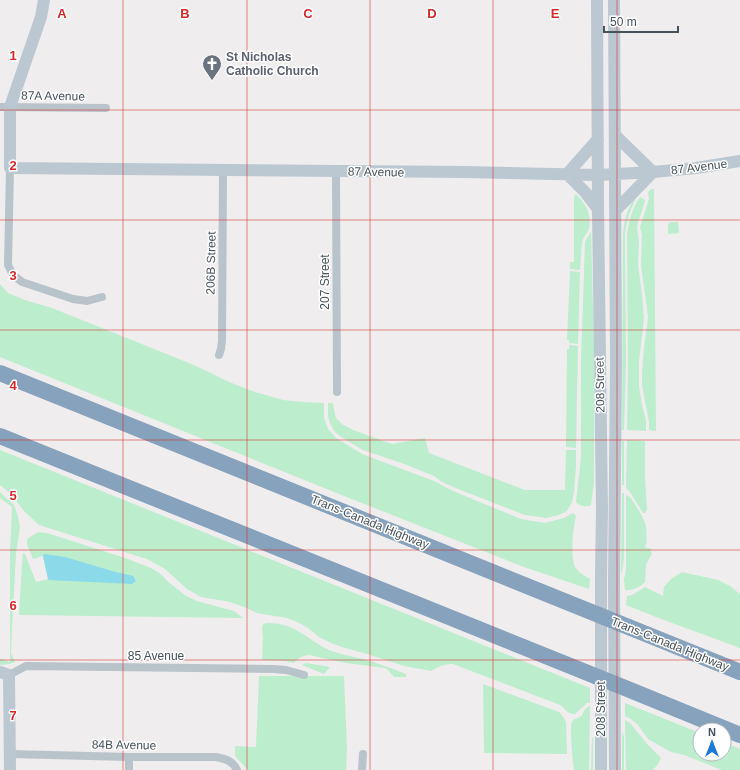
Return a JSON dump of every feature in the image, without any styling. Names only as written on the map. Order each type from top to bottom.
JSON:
[{"type":"highway","name":"Trans-Canada Highway","points":[[0,373],[740,672]]},
{"type":"highway","points":[[0,436],[740,735]]},
{"type":"main road","points":[[10,168],[5,107],[41,17],[44,0]]},
{"type":"main road","name":"208 Street","points":[[597,0],[602,509],[601,770]]},
{"type":"main road","name":"208 Street","points":[[614,0],[616,364],[614,582],[615,770]]},
{"type":"main road","points":[[615,135],[653,172],[615,211]]},
{"type":"main road","points":[[598,139],[567,174],[585,192],[598,209]]},
{"type":"main road","name":"87 Avenue","points":[[10,168],[598,175],[696,168],[740,161]]},
{"type":"main road","points":[[5,673],[10,770]]},
{"type":"street","name":"87A Avenue","points":[[5,107],[106,108]]},
{"type":"street","points":[[10,168],[8,265],[13,275],[22,282],[73,299],[87,301],[102,297]]},
{"type":"street","name":"206B Street","points":[[219,356],[222,341],[223,170]]},
{"type":"street","name":"207 Street","points":[[336,171],[337,392]]},
{"type":"street","name":"85 Avenue","points":[[5,673],[26,666],[274,669],[286,670],[304,675]]},
{"type":"street","name":"84B Avenue","points":[[10,754],[129,757],[216,757],[232,762],[236,768]]},
{"type":"street","points":[[362,754],[362,770]]},
{"type":"street","points":[[129,757],[129,770]]},
{"type":"green space","points":[[651,189],[654,189],[656,431],[649,430],[649,422],[642,385],[643,357],[648,317],[641,265],[642,235],[640,227],[649,199],[648,192]]},
{"type":"green space","points":[[576,194],[585,205],[590,218],[588,230],[582,242],[580,270],[570,269],[570,262],[574,262],[574,197]]},
{"type":"green space","points":[[635,197],[636,198],[629,215],[625,233],[626,365],[624,430],[622,430],[623,234],[626,215]]},
{"type":"green space","points":[[640,197],[645,200],[637,228],[639,242],[638,265],[644,319],[639,361],[639,386],[646,420],[646,431],[627,430],[627,235],[631,215]]},
{"type":"green space","points":[[670,222],[678,222],[679,233],[668,234],[668,225]]},
{"type":"green space","points":[[591,231],[594,345],[594,483],[591,505],[583,506],[576,502],[581,457],[581,360],[585,242]]},
{"type":"green space","points":[[570,271],[580,272],[578,344],[569,343],[569,340],[567,340]]},
{"type":"green space","points":[[0,284],[8,293],[52,308],[189,363],[229,382],[255,392],[283,400],[324,403],[324,418],[328,429],[336,438],[362,454],[434,481],[453,491],[521,519],[545,523],[564,518],[573,513],[576,516],[572,542],[573,562],[578,571],[590,579],[589,589],[524,567],[0,357]]},
{"type":"green space","points":[[569,345],[578,346],[576,448],[566,447],[567,349],[569,349]]},
{"type":"green space","points":[[328,403],[333,403],[336,418],[342,424],[353,430],[392,444],[425,438],[429,453],[525,490],[565,490],[566,450],[576,450],[576,467],[572,502],[567,511],[559,515],[546,518],[525,515],[458,489],[442,482],[434,476],[363,450],[341,437],[334,431],[330,423],[328,416]]},
{"type":"green space","points":[[627,440],[645,441],[647,509],[645,513],[643,513],[626,488]]},
{"type":"green space","points":[[622,441],[624,441],[624,485],[622,485]]},
{"type":"green space","points":[[0,450],[590,688],[590,703],[587,703],[575,714],[571,714],[560,705],[453,664],[447,664],[432,671],[404,666],[331,643],[319,637],[308,628],[287,618],[257,613],[230,602],[201,597],[187,589],[165,569],[147,559],[39,525],[24,511],[11,494],[0,485]]},
{"type":"green space","points":[[0,492],[14,505],[20,527],[16,553],[11,653],[15,662],[0,665],[0,659],[10,662],[10,553],[12,507],[0,498]]},
{"type":"green space","points":[[622,493],[624,493],[624,558],[621,573]]},
{"type":"green space","points":[[626,495],[630,497],[644,520],[647,542],[645,546],[646,548],[650,548],[652,554],[646,565],[645,582],[641,586],[630,590],[625,590],[624,579],[626,571]]},
{"type":"green space","points":[[38,532],[47,533],[128,559],[153,569],[186,596],[197,601],[234,611],[243,618],[19,615],[23,553],[25,554],[36,582],[48,579],[43,556],[33,559],[27,544],[27,539]]},
{"type":"green space","points":[[682,572],[718,580],[730,586],[740,594],[740,648],[626,605],[627,596],[632,595],[645,587],[663,596],[664,587],[671,579]]},
{"type":"green space","points":[[267,623],[294,629],[331,651],[382,665],[406,674],[406,677],[394,677],[385,668],[346,663],[309,655],[297,659],[294,663],[262,660],[262,629],[263,624]]},
{"type":"green space","points":[[306,663],[330,667],[324,674],[302,665]]},
{"type":"green space","points":[[259,676],[344,676],[347,749],[346,770],[248,770],[235,756],[235,746],[256,747]]},
{"type":"green space","points":[[483,684],[559,712],[566,723],[567,754],[484,753]]},
{"type":"green space","points":[[625,703],[692,730],[692,758],[671,752],[648,739],[638,725],[625,716]]},
{"type":"green space","points":[[590,706],[589,770],[574,770],[571,725],[574,719],[581,716]]},
{"type":"green space","points":[[625,720],[630,723],[661,758],[653,770],[626,770]]},
{"type":"green space","points":[[622,731],[624,738],[624,770],[622,770]]},
{"type":"green space","points":[[592,738],[593,770],[591,770]]},
{"type":"green space","points":[[732,746],[740,749],[740,770],[722,770],[702,762],[732,762]]},
{"type":"water","points":[[44,554],[65,557],[133,576],[136,581],[132,584],[49,580],[43,556]]},
{"type":"place","name":"St Nicholas Catholic Church","points":[[212,81]]}]
